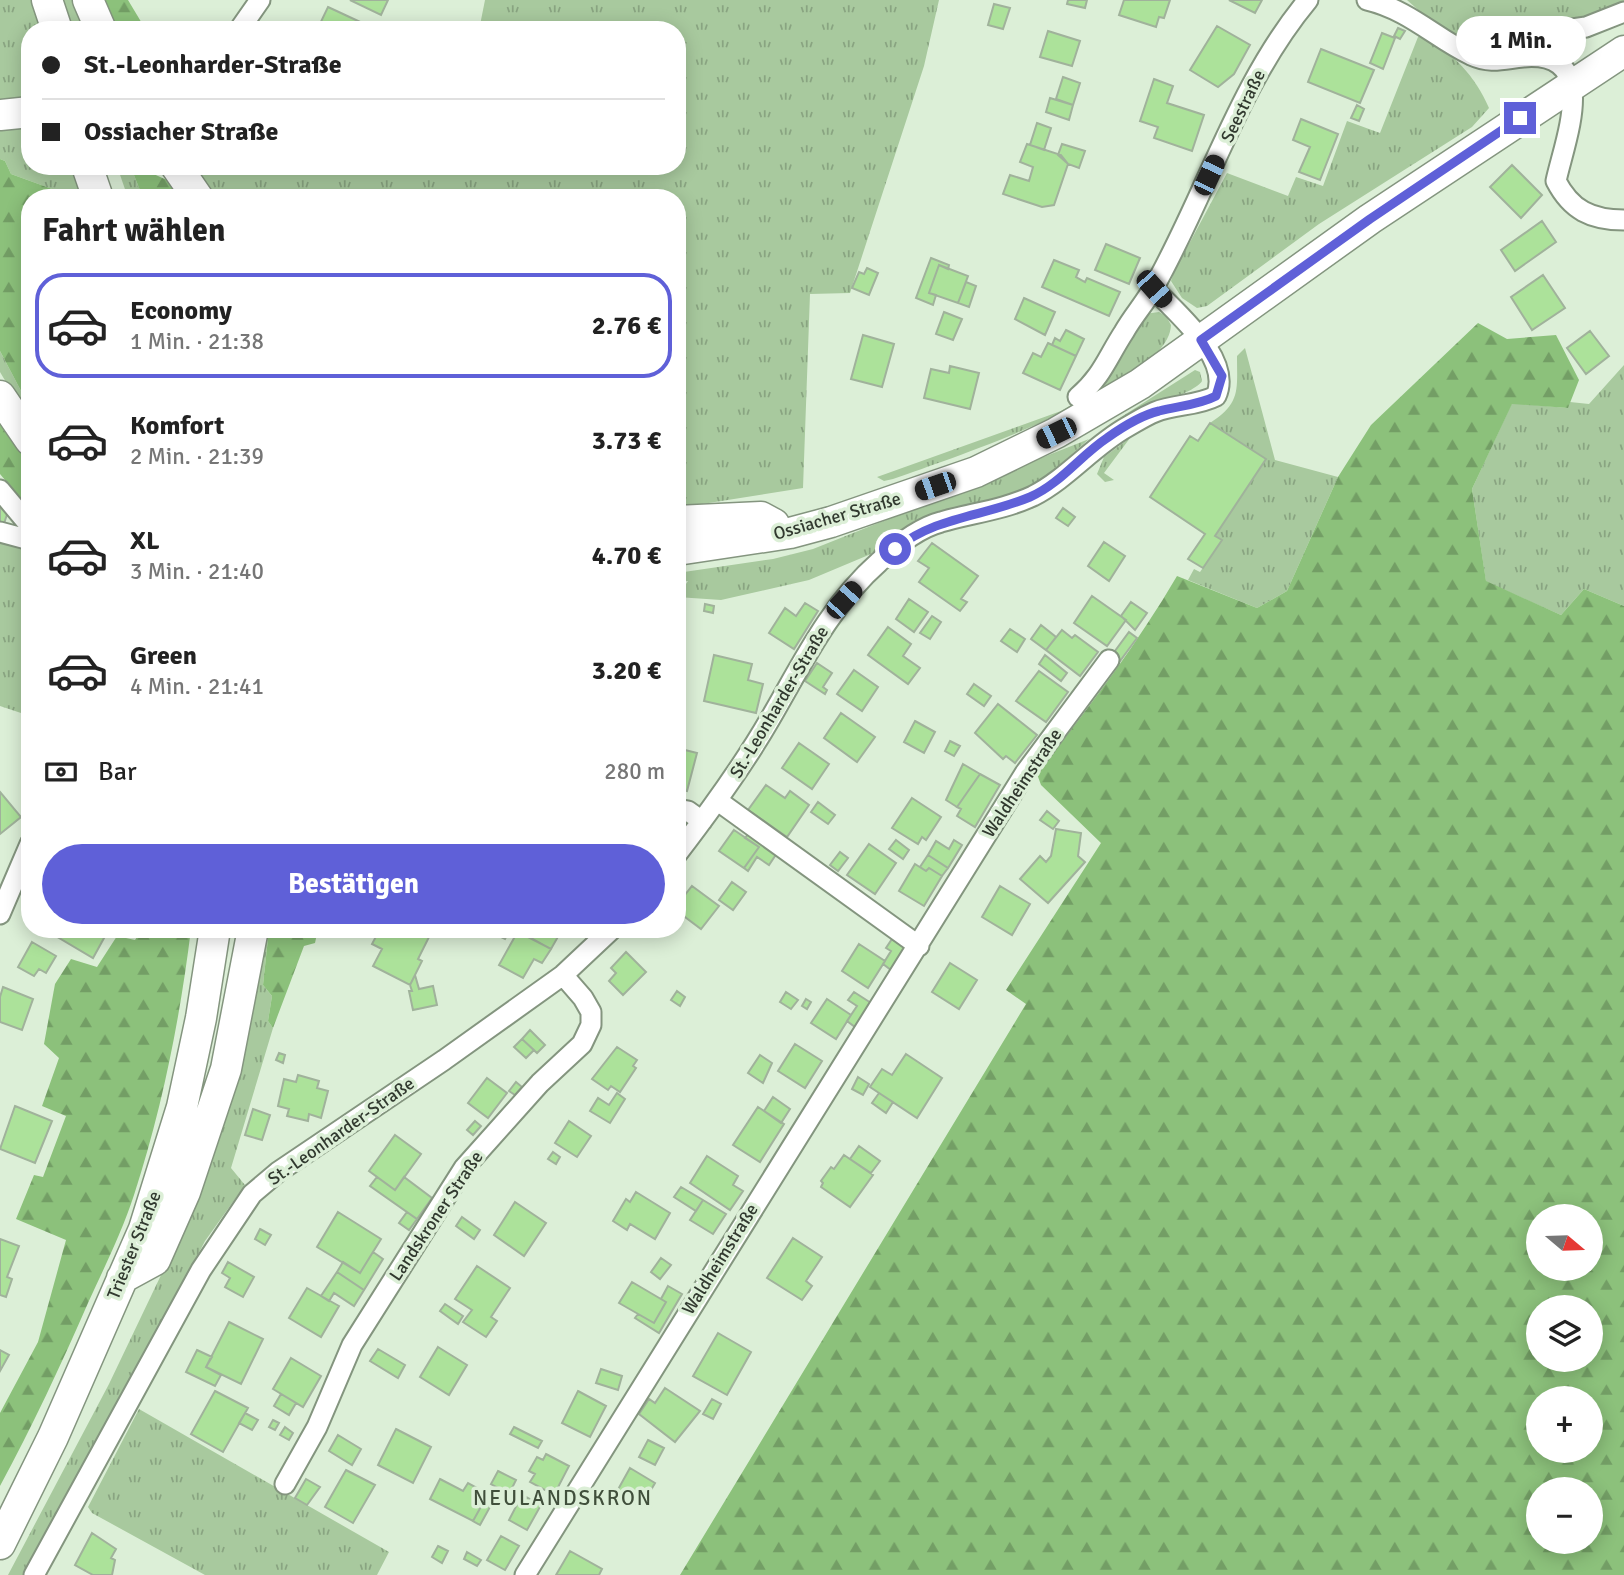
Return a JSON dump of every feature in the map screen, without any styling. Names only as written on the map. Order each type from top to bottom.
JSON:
[{"type":"main road","points":[[47,0],[54,21]]},
{"type":"main road","points":[[88,0],[97,21]]},
{"type":"main road","name":"Ossiacher Straße","points":[[686,549],[790,533],[976,472],[1107,405],[1370,219],[1573,82],[1624,51]]},
{"type":"main road","points":[[0,115],[21,113]]},
{"type":"main road","points":[[0,396],[21,427]]},
{"type":"main road","points":[[686,520],[761,517],[790,533]]},
{"type":"main road","name":"Triester Straße","points":[[0,1544],[53,1437],[144,1229],[182,1107],[201,1018],[214,938]]},
{"type":"main road","points":[[122,1278],[155,1260],[181,1201],[226,1069],[251,938]]},
{"type":"street","points":[[245,21],[260,0]]},
{"type":"street","name":"Seestraße","points":[[1078,397],[1098,379],[1124,331],[1154,289],[1252,85],[1281,32],[1308,0]]},
{"type":"street","points":[[1367,0],[1393,6],[1471,55],[1492,63],[1524,57],[1551,59],[1565,70],[1573,82],[1571,126],[1556,181],[1566,200],[1582,212],[1624,220]]},
{"type":"street","points":[[1471,55],[1481,42],[1586,27],[1624,12]]},
{"type":"street","name":"St.-Leonharder-Straße","points":[[686,842],[718,801],[819,634],[844,600],[878,562],[912,535],[938,522],[999,509],[1034,495],[1072,469],[1105,439],[1155,412],[1206,401],[1216,396],[1222,376],[1201,340],[1154,289]]},
{"type":"street","points":[[0,490],[21,515]]},
{"type":"street","points":[[0,532],[21,538]]},
{"type":"street","name":"Waldheimstraße","points":[[525,1575],[1025,773],[1109,660]]},
{"type":"street","points":[[718,801],[919,946]]},
{"type":"street","points":[[686,810],[702,821]]},
{"type":"street","points":[[0,914],[21,865]]},
{"type":"street","name":"St.-Leonharder-Straße","points":[[34,1575],[201,1270],[228,1225],[252,1194],[278,1171],[444,1060],[563,975],[602,938]]},
{"type":"street","name":"Landskroner Straße","points":[[285,1484],[317,1427],[352,1345],[464,1168],[540,1083],[582,1044],[592,1025],[590,1012],[583,998],[563,975]]},
{"type":"green space","points":[[0,0],[33,0],[40,21],[21,21],[21,104],[0,105]]},
{"type":"green space","points":[[59,0],[78,0],[87,21],[66,21]]},
{"type":"green space","points":[[99,0],[128,0],[141,21],[108,21]]},
{"type":"green space","points":[[485,0],[939,0],[924,66],[850,293],[810,294],[803,488],[686,507],[686,189],[204,189],[195,175],[686,175],[686,21],[481,21]]},
{"type":"green space","points":[[1407,0],[1624,0],[1624,6],[1538,29],[1467,39],[1454,37],[1441,30]]},
{"type":"green space","points":[[1425,34],[1462,66],[1483,96],[1489,108],[1472,127],[1319,224],[1207,306],[1197,308],[1182,298],[1171,281],[1174,272],[1227,173],[1288,196],[1296,177],[1323,186],[1347,121],[1380,133],[1418,37]]},
{"type":"green space","points":[[21,124],[21,175],[80,175],[85,189],[52,189],[11,174],[5,161],[0,159],[0,127]]},
{"type":"green space","points":[[0,159],[5,161],[11,174],[52,189],[21,189],[21,391],[0,351]]},
{"type":"green space","points":[[120,175],[134,175],[139,189],[125,189]]},
{"type":"green space","points":[[134,175],[156,175],[169,181],[174,189],[139,189]]},
{"type":"green space","points":[[1159,312],[1166,316],[1171,325],[1161,349],[1134,373],[1096,396],[959,456],[893,479],[884,481],[877,477],[1061,411],[1104,386],[1144,314]]},
{"type":"green space","points":[[1478,323],[1507,339],[1556,335],[1579,380],[1568,408],[1512,404],[1472,489],[1486,581],[1561,615],[1584,589],[1624,606],[1624,1575],[680,1575],[1026,1004],[1006,990],[1101,843],[1041,785],[1037,774],[1128,653],[1177,576],[1257,608],[1287,591],[1338,477],[1371,425]]},
{"type":"green space","points":[[1245,348],[1275,460],[1338,477],[1287,591],[1257,608],[1188,580],[1194,569],[1200,572],[1221,541],[1215,536],[1265,459],[1210,423],[1232,402],[1237,387],[1237,356]]},
{"type":"green space","points":[[0,351],[21,391],[21,407],[0,372]]},
{"type":"green space","points":[[1624,365],[1624,606],[1584,589],[1561,615],[1486,582],[1472,489],[1512,403],[1567,408],[1570,402],[1589,404]]},
{"type":"green space","points":[[1195,370],[1200,372],[1202,381],[1197,386],[1118,419]]},
{"type":"green space","points":[[0,424],[21,451],[21,499],[0,474]]},
{"type":"green space","points":[[1130,438],[1104,473],[1114,480],[1105,482],[1097,474],[1104,457]]},
{"type":"green space","points":[[1089,439],[1044,479],[1023,490],[914,521],[871,554],[809,580],[721,600],[686,598],[686,572],[773,559],[813,549]]},
{"type":"green space","points":[[0,544],[21,545],[21,713],[0,706]]},
{"type":"green space","points":[[116,938],[190,938],[176,1030],[153,1130],[134,1195],[118,1236],[46,1396],[0,1486],[0,1413],[38,1342],[66,1240],[16,1219],[34,1175],[43,1177],[66,1116],[42,1106],[59,1058],[44,1044],[55,984],[71,959],[97,967]]},
{"type":"green space","points":[[260,938],[268,938],[263,985],[272,996],[268,1021],[273,1028],[231,1168],[245,1185],[205,1241],[136,1374],[24,1575],[8,1575],[109,1384],[173,1250]]},
{"type":"green space","points":[[268,938],[316,938],[315,943],[304,946],[273,1028],[268,1021],[272,996],[263,985]]},
{"type":"green space","points":[[139,1409],[389,1552],[377,1575],[205,1575],[92,1513],[88,1507]]},
{"type":"building","points":[[350,0],[388,0],[381,15]]},
{"type":"building","points":[[1068,0],[1087,0],[1085,8],[1067,4]]},
{"type":"building","points":[[1124,0],[1170,0],[1164,18],[1159,17],[1156,27],[1119,15]]},
{"type":"building","points":[[1229,0],[1262,0],[1255,13]]},
{"type":"building","points":[[994,4],[1010,8],[1003,29],[988,25]]},
{"type":"building","points":[[328,7],[358,21],[321,21]]},
{"type":"building","points":[[1217,26],[1250,45],[1234,74],[1218,87],[1190,70]]},
{"type":"building","points":[[1398,28],[1405,31],[1400,39],[1394,36]]},
{"type":"building","points":[[1048,31],[1080,41],[1072,66],[1040,57]]},
{"type":"building","points":[[1382,33],[1395,38],[1383,69],[1370,63]]},
{"type":"building","points":[[1321,49],[1374,70],[1360,103],[1308,82]]},
{"type":"building","points":[[1063,77],[1080,83],[1073,105],[1056,99]]},
{"type":"building","points":[[1154,79],[1173,86],[1167,103],[1204,115],[1192,151],[1154,138],[1158,127],[1140,121]]},
{"type":"building","points":[[1050,98],[1073,105],[1069,120],[1046,112]]},
{"type":"building","points":[[1357,105],[1364,109],[1359,121],[1351,118]]},
{"type":"building","points":[[1301,119],[1338,134],[1320,180],[1299,172],[1310,147],[1293,140]]},
{"type":"building","points":[[1037,123],[1051,128],[1044,150],[1030,145]]},
{"type":"building","points":[[1027,144],[1061,155],[1068,164],[1054,205],[1042,207],[1003,194],[1010,175],[1029,181],[1033,167],[1020,162]]},
{"type":"building","points":[[1062,144],[1085,151],[1079,168],[1068,164],[1058,155]]},
{"type":"building","points":[[1512,165],[1542,195],[1521,218],[1490,187]]},
{"type":"building","points":[[1542,221],[1556,242],[1515,271],[1501,250]]},
{"type":"building","points":[[1106,244],[1140,258],[1129,284],[1095,270]]},
{"type":"building","points":[[931,258],[949,265],[948,269],[939,265],[929,293],[936,295],[933,305],[916,298]]},
{"type":"building","points":[[1054,260],[1079,270],[1076,277],[1085,282],[1087,278],[1120,292],[1109,316],[1042,287]]},
{"type":"building","points":[[939,265],[968,276],[958,303],[929,293]]},
{"type":"building","points":[[867,268],[878,273],[869,295],[852,288],[859,272],[864,274]]},
{"type":"building","points":[[1543,275],[1565,308],[1532,330],[1511,297]]},
{"type":"building","points":[[966,282],[976,286],[969,307],[958,303]]},
{"type":"building","points":[[1024,298],[1055,312],[1045,335],[1015,319]]},
{"type":"building","points":[[944,312],[962,319],[953,340],[936,334]]},
{"type":"building","points":[[1066,330],[1084,339],[1076,356],[1052,345],[1055,338],[1060,341]]},
{"type":"building","points":[[1590,331],[1609,356],[1586,374],[1567,348]]},
{"type":"building","points":[[863,335],[894,344],[882,387],[851,379]]},
{"type":"building","points":[[1048,343],[1076,356],[1060,390],[1023,373],[1033,353],[1041,357]]},
{"type":"building","points":[[950,366],[979,373],[970,409],[924,398],[931,369],[949,373]]},
{"type":"building","points":[[1210,423],[1266,459],[1215,536],[1222,540],[1203,568],[1188,559],[1205,534],[1150,497],[1190,436],[1198,441]]},
{"type":"building","points":[[0,502],[8,511],[3,527],[0,526]]},
{"type":"building","points":[[1063,508],[1075,517],[1068,526],[1056,518]]},
{"type":"building","points":[[1104,542],[1125,556],[1109,581],[1088,566]]},
{"type":"building","points":[[932,543],[978,576],[961,599],[967,602],[960,611],[919,582],[929,568],[918,561]]},
{"type":"building","points":[[1092,596],[1126,620],[1107,646],[1074,623]]},
{"type":"building","points":[[909,599],[928,612],[914,632],[896,619]]},
{"type":"building","points":[[1131,602],[1147,613],[1135,630],[1121,616]]},
{"type":"building","points":[[805,603],[818,611],[794,649],[769,633],[785,608],[796,616]]},
{"type":"building","points":[[705,604],[714,606],[713,613],[704,611]]},
{"type":"building","points":[[932,616],[941,622],[930,639],[920,633]]},
{"type":"building","points":[[1041,625],[1056,637],[1046,650],[1031,639]]},
{"type":"building","points":[[888,627],[911,644],[903,656],[920,668],[908,684],[868,655]]},
{"type":"building","points":[[1010,629],[1025,639],[1017,652],[1001,641]]},
{"type":"building","points":[[1062,630],[1072,638],[1075,635],[1098,652],[1080,676],[1046,650]]},
{"type":"building","points":[[1129,632],[1137,638],[1120,661],[1112,655]]},
{"type":"building","points":[[714,655],[752,664],[748,680],[763,684],[756,713],[704,701]]},
{"type":"building","points":[[1045,655],[1067,673],[1061,681],[1039,664]]},
{"type":"building","points":[[817,663],[832,673],[823,687],[827,690],[825,694],[805,681]]},
{"type":"building","points":[[854,670],[878,687],[862,711],[837,694]]},
{"type":"building","points":[[1039,671],[1068,692],[1046,722],[1016,701]]},
{"type":"building","points":[[974,684],[991,696],[984,706],[967,694]]},
{"type":"building","points":[[998,704],[1037,735],[1015,763],[1006,756],[1003,759],[975,733]]},
{"type":"building","points":[[841,713],[875,737],[857,762],[824,738]]},
{"type":"building","points":[[915,721],[935,732],[924,753],[904,742]]},
{"type":"building","points":[[950,741],[960,746],[954,756],[945,751]]},
{"type":"building","points":[[799,743],[829,764],[812,789],[782,768]]},
{"type":"building","points":[[686,750],[697,753],[686,791]]},
{"type":"building","points":[[963,764],[980,774],[957,807],[946,800]]},
{"type":"building","points":[[980,774],[1000,785],[975,827],[957,816],[961,809],[957,807]]},
{"type":"building","points":[[766,785],[785,798],[790,791],[809,805],[787,837],[748,810]]},
{"type":"building","points":[[0,792],[21,817],[0,834]]},
{"type":"building","points":[[912,798],[941,817],[926,840],[922,837],[918,844],[892,828]]},
{"type":"building","points":[[818,802],[835,815],[828,824],[811,812]]},
{"type":"building","points":[[1047,811],[1059,821],[1053,829],[1040,820]]},
{"type":"building","points":[[1056,829],[1081,833],[1078,856],[1085,862],[1048,903],[1020,879],[1040,856],[1046,862],[1051,856]]},
{"type":"building","points":[[734,830],[759,847],[744,868],[719,851]]},
{"type":"building","points":[[749,833],[777,853],[769,865],[757,857],[748,871],[744,868],[759,847],[745,838]]},
{"type":"building","points":[[896,840],[909,850],[903,859],[889,849]]},
{"type":"building","points":[[954,840],[962,845],[948,868],[928,855],[936,841],[949,849]]},
{"type":"building","points":[[869,844],[896,863],[875,894],[847,875]]},
{"type":"building","points":[[840,852],[848,858],[838,871],[830,865]]},
{"type":"building","points":[[928,855],[948,868],[942,876],[929,868],[926,871],[920,867]]},
{"type":"building","points":[[915,864],[942,876],[924,906],[899,891]]},
{"type":"building","points":[[732,882],[746,892],[733,910],[719,900]]},
{"type":"building","points":[[692,886],[719,906],[701,929],[686,918],[686,894]]},
{"type":"building","points":[[1000,886],[1030,904],[1012,935],[982,917]]},
{"type":"building","points":[[59,938],[104,938],[93,958]]},
{"type":"building","points":[[375,938],[428,938],[418,959],[422,961],[410,985],[373,966],[382,949],[372,944]]},
{"type":"building","points":[[514,938],[531,938],[551,949],[542,963],[534,959],[523,978],[499,965]]},
{"type":"building","points":[[530,938],[557,938],[551,949]]},
{"type":"building","points":[[892,939],[905,948],[891,970],[883,964],[891,951],[886,948]]},
{"type":"building","points":[[32,942],[56,956],[46,973],[39,969],[34,976],[18,967]]},
{"type":"building","points":[[859,944],[885,961],[868,988],[842,971]]},
{"type":"building","points":[[626,952],[646,972],[623,995],[609,981],[616,973],[611,968]]},
{"type":"building","points":[[950,963],[977,980],[959,1009],[932,992]]},
{"type":"building","points":[[415,975],[419,989],[433,986],[437,1005],[413,1010],[409,991],[412,991],[410,985]]},
{"type":"building","points":[[3,987],[33,999],[22,1030],[0,1022],[0,997]]},
{"type":"building","points":[[677,991],[685,997],[680,1006],[671,1000]]},
{"type":"building","points":[[786,992],[798,1000],[791,1009],[780,1002]]},
{"type":"building","points":[[854,992],[871,1003],[855,1027],[847,1021],[857,1006],[848,1000]]},
{"type":"building","points":[[806,999],[811,1002],[807,1009],[802,1006]]},
{"type":"building","points":[[827,999],[851,1015],[836,1039],[811,1023]]},
{"type":"building","points":[[530,1030],[545,1045],[537,1053],[522,1039]]},
{"type":"building","points":[[522,1039],[534,1050],[526,1058],[514,1047]]},
{"type":"building","points":[[795,1044],[822,1061],[805,1088],[778,1071]]},
{"type":"building","points":[[617,1047],[637,1060],[633,1066],[636,1068],[620,1092],[611,1086],[608,1090],[592,1079]]},
{"type":"building","points":[[279,1053],[285,1055],[283,1063],[276,1060]]},
{"type":"building","points":[[906,1054],[942,1078],[917,1118],[870,1087],[882,1069],[892,1075]]},
{"type":"building","points":[[760,1055],[772,1063],[763,1083],[748,1073]]},
{"type":"building","points":[[298,1075],[319,1081],[317,1088],[328,1091],[321,1118],[309,1114],[308,1121],[287,1116],[289,1109],[278,1106],[284,1079],[296,1082]]},
{"type":"building","points":[[858,1077],[869,1084],[863,1095],[852,1089]]},
{"type":"building","points":[[487,1078],[507,1093],[488,1118],[468,1103]]},
{"type":"building","points":[[516,1082],[522,1087],[515,1095],[509,1091]]},
{"type":"building","points":[[617,1093],[625,1099],[610,1123],[590,1111],[598,1098],[609,1105]]},
{"type":"building","points":[[879,1093],[893,1102],[886,1113],[872,1103]]},
{"type":"building","points":[[773,1097],[790,1109],[781,1123],[764,1111]]},
{"type":"building","points":[[15,1106],[52,1121],[35,1163],[0,1149]]},
{"type":"building","points":[[758,1107],[784,1124],[760,1162],[733,1145]]},
{"type":"building","points":[[253,1109],[270,1115],[262,1140],[245,1135]]},
{"type":"building","points":[[475,1121],[481,1126],[473,1135],[467,1130]]},
{"type":"building","points":[[569,1121],[591,1136],[577,1157],[555,1143]]},
{"type":"building","points":[[395,1135],[421,1154],[395,1190],[369,1171]]},
{"type":"building","points":[[859,1146],[880,1161],[871,1173],[850,1159]]},
{"type":"building","points":[[553,1152],[560,1157],[556,1164],[548,1159]]},
{"type":"building","points":[[844,1155],[873,1175],[850,1207],[821,1187],[821,1181],[831,1167],[834,1169]]},
{"type":"building","points":[[707,1156],[738,1176],[733,1185],[743,1191],[730,1210],[690,1183]]},
{"type":"building","points":[[377,1177],[395,1190],[404,1177],[432,1198],[417,1219],[370,1186]]},
{"type":"building","points":[[681,1187],[703,1200],[696,1211],[674,1197]]},
{"type":"building","points":[[636,1192],[670,1213],[655,1239],[630,1224],[627,1230],[613,1221],[626,1199],[630,1202]]},
{"type":"building","points":[[703,1200],[726,1214],[713,1234],[690,1220]]},
{"type":"building","points":[[515,1202],[546,1223],[524,1256],[494,1235]]},
{"type":"building","points":[[338,1212],[381,1239],[360,1273],[317,1247]]},
{"type":"building","points":[[407,1212],[417,1219],[409,1230],[399,1223]]},
{"type":"building","points":[[462,1217],[480,1230],[474,1239],[456,1226]]},
{"type":"building","points":[[260,1229],[271,1235],[265,1245],[255,1239]]},
{"type":"building","points":[[793,1238],[822,1257],[806,1281],[812,1286],[802,1300],[767,1278]]},
{"type":"building","points":[[0,1239],[19,1246],[7,1277],[12,1279],[6,1297],[0,1295]]},
{"type":"building","points":[[373,1252],[383,1259],[364,1290],[337,1272],[343,1262],[360,1273]]},
{"type":"building","points":[[661,1258],[671,1265],[660,1279],[651,1272]]},
{"type":"building","points":[[228,1262],[254,1277],[243,1297],[225,1287],[230,1278],[222,1273]]},
{"type":"building","points":[[477,1266],[510,1288],[491,1317],[497,1321],[486,1337],[463,1322],[472,1310],[455,1299]]},
{"type":"building","points":[[337,1272],[364,1290],[354,1306],[334,1293],[329,1301],[321,1296]]},
{"type":"building","points":[[632,1282],[666,1302],[654,1323],[619,1303]]},
{"type":"building","points":[[668,1286],[682,1294],[659,1333],[635,1318],[638,1314],[654,1323],[666,1302],[661,1299]]},
{"type":"building","points":[[307,1288],[339,1306],[321,1337],[289,1318]]},
{"type":"building","points":[[445,1304],[463,1316],[458,1324],[440,1311]]},
{"type":"building","points":[[229,1322],[263,1339],[241,1384],[206,1367]]},
{"type":"building","points":[[718,1333],[751,1352],[727,1395],[693,1376]]},
{"type":"building","points":[[438,1347],[467,1365],[449,1395],[420,1377]]},
{"type":"building","points":[[378,1349],[405,1365],[398,1378],[370,1361]]},
{"type":"building","points":[[0,1350],[9,1355],[0,1371]]},
{"type":"building","points":[[197,1350],[212,1357],[206,1367],[221,1375],[215,1386],[186,1372]]},
{"type":"building","points":[[291,1358],[321,1376],[303,1407],[273,1389]]},
{"type":"building","points":[[601,1369],[622,1376],[618,1390],[596,1383]]},
{"type":"building","points":[[665,1388],[700,1411],[675,1442],[639,1414],[649,1399],[655,1403]]},
{"type":"building","points":[[215,1391],[248,1408],[223,1452],[191,1434]]},
{"type":"building","points":[[578,1391],[606,1406],[590,1437],[562,1423]]},
{"type":"building","points":[[281,1394],[296,1403],[289,1415],[274,1406]]},
{"type":"building","points":[[712,1399],[721,1404],[713,1419],[703,1414]]},
{"type":"building","points":[[245,1413],[258,1420],[252,1430],[239,1423]]},
{"type":"building","points":[[273,1420],[279,1423],[275,1430],[269,1427]]},
{"type":"building","points":[[285,1427],[293,1433],[289,1440],[280,1435]]},
{"type":"building","points":[[514,1427],[542,1441],[538,1448],[510,1434]]},
{"type":"building","points":[[396,1429],[431,1447],[413,1483],[378,1465]]},
{"type":"building","points":[[338,1435],[361,1449],[352,1465],[329,1451]]},
{"type":"building","points":[[648,1440],[664,1448],[655,1465],[639,1457]]},
{"type":"building","points":[[546,1454],[569,1466],[554,1495],[530,1482],[535,1474],[529,1471],[537,1457],[543,1460]]},
{"type":"building","points":[[630,1468],[655,1483],[641,1507],[616,1493]]},
{"type":"building","points":[[346,1470],[375,1485],[353,1523],[325,1507]]},
{"type":"building","points":[[498,1471],[516,1480],[509,1494],[491,1484]]},
{"type":"building","points":[[306,1479],[320,1487],[307,1505],[295,1498]]},
{"type":"building","points":[[440,1479],[463,1491],[468,1483],[488,1494],[473,1521],[430,1499]]},
{"type":"building","points":[[522,1495],[541,1505],[527,1530],[509,1520]]},
{"type":"building","points":[[483,1503],[490,1507],[480,1525],[473,1521]]},
{"type":"building","points":[[92,1533],[116,1549],[111,1558],[115,1560],[112,1575],[93,1575],[75,1565]]},
{"type":"building","points":[[501,1536],[519,1546],[505,1570],[487,1560]]},
{"type":"building","points":[[438,1546],[448,1551],[442,1563],[432,1557]]},
{"type":"building","points":[[570,1551],[602,1569],[599,1575],[556,1575]]},
{"type":"building","points":[[467,1552],[481,1560],[477,1566],[464,1559]]},
{"type":"district","name":"NEULANDSKRON","points":[[563,1498]]},
{"type":"route","points":[[895,549],[912,535],[938,522],[999,509],[1034,495],[1072,469],[1105,439],[1155,412],[1206,401],[1216,396],[1222,376],[1217,363],[1201,340],[1370,219],[1520,118]]}]
